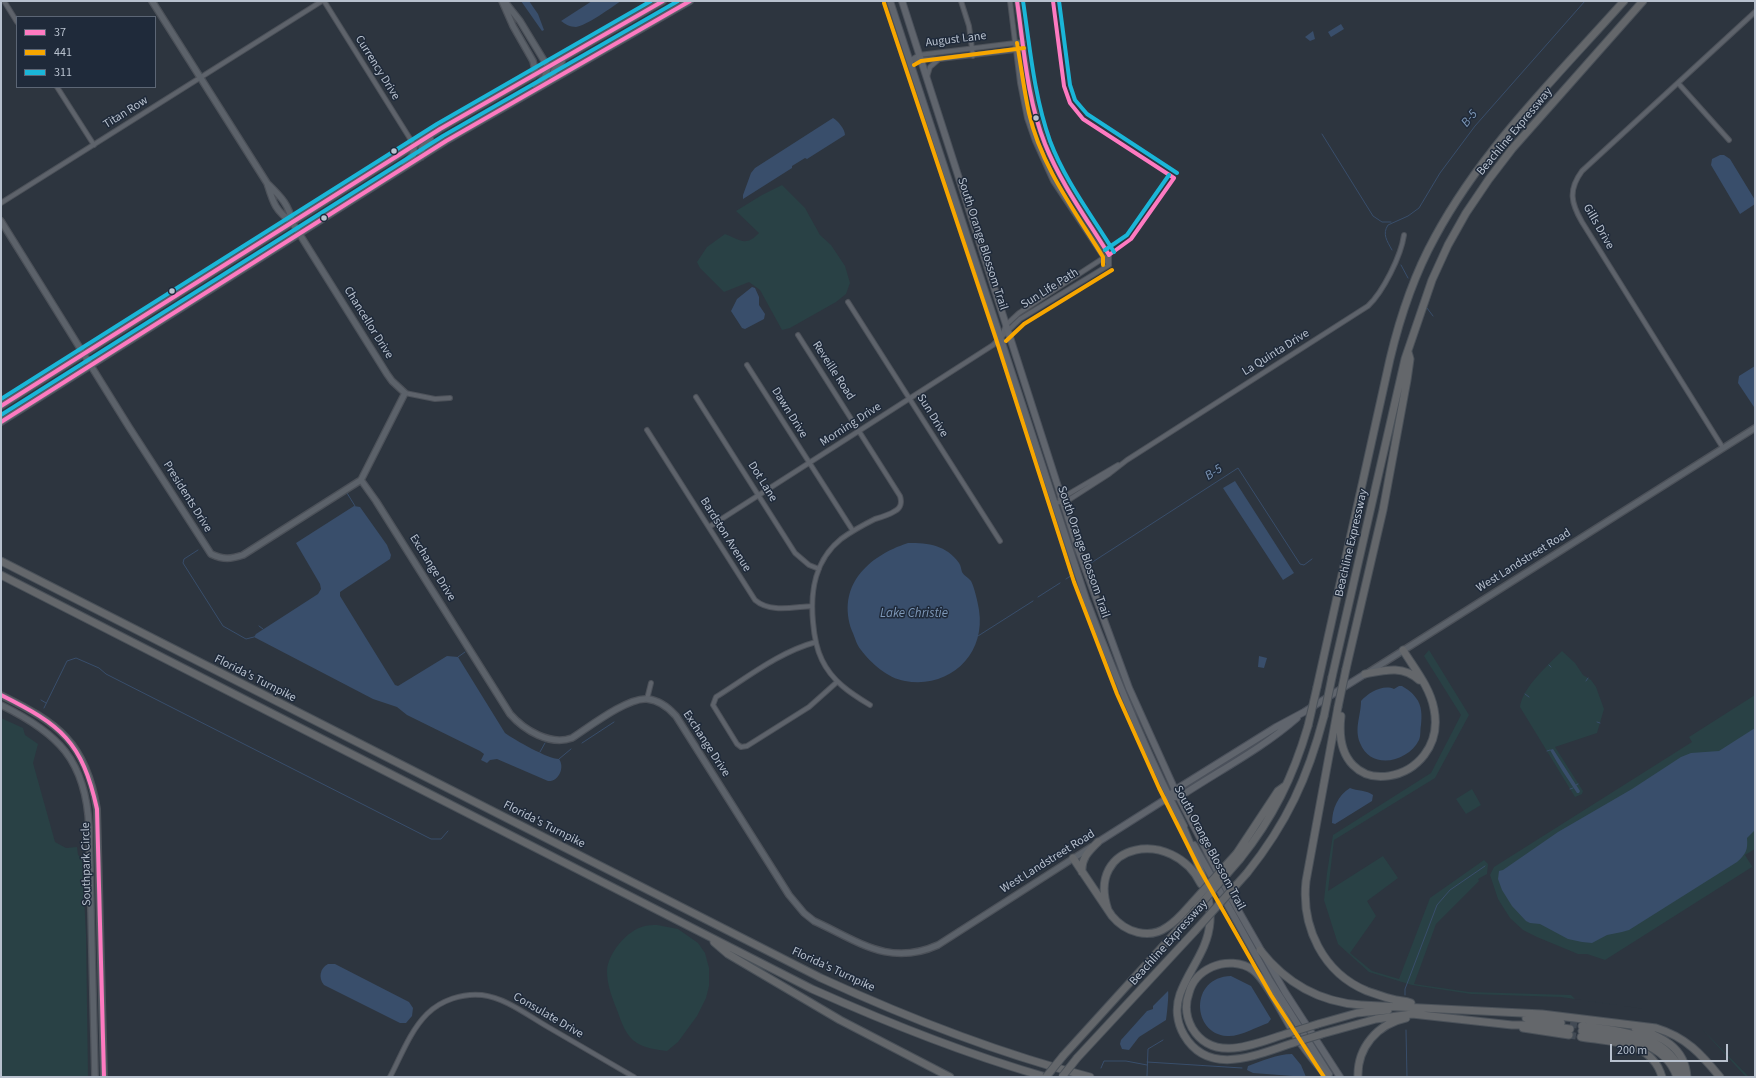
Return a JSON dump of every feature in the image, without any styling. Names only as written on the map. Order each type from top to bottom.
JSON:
[{"type":"highway","name":"Beachline Expressway","points":[[1046,1077],[1063,1056],[1192,914],[1238,856],[1268,822],[1287,784],[1300,752],[1308,726],[1396,338],[1414,284],[1434,238],[1454,204],[1475,173],[1500,140],[1624,1]]},
{"type":"highway","name":"Beachline Expressway","points":[[1062,1077],[1247,873],[1268,847],[1294,804],[1312,758],[1324,716],[1405,359],[1427,294],[1448,245],[1466,213],[1489,178],[1512,149],[1643,1]]},
{"type":"highway","points":[[1408,351],[1410,359],[1407,380],[1383,510],[1346,670],[1307,875],[1305,896],[1309,924],[1320,951],[1332,966],[1345,978],[1368,991],[1395,1000],[1409,1002],[1418,1007]]},
{"type":"highway","name":"Florida's Turnpike","points":[[1,561],[821,978],[898,1012],[999,1051],[1090,1077]]},
{"type":"highway","name":"Florida's Turnpike","points":[[1,575],[812,989],[892,1024],[965,1052],[1046,1077]]},
{"type":"highway","points":[[1340,706],[1340,736],[1347,757],[1354,766],[1363,772],[1376,776],[1390,776],[1403,772],[1416,764],[1424,755],[1431,742],[1435,730],[1436,718],[1434,706],[1428,691],[1403,650]]},
{"type":"highway","points":[[1365,674],[1388,670],[1406,671],[1415,676],[1428,691]]},
{"type":"highway","points":[[1182,822],[1206,888],[1210,906],[1208,936],[1204,948],[1196,962]]},
{"type":"highway","points":[[1082,872],[1083,860],[1087,853],[1098,842]]},
{"type":"highway","points":[[1108,910],[1104,897],[1104,885],[1109,870],[1118,858],[1131,851],[1146,848],[1160,850],[1184,862],[1196,876],[1206,900],[1206,929],[1203,946],[1180,994],[1177,1011],[1182,1031],[1195,1048],[1213,1058],[1231,1060],[1244,1058],[1362,1022],[1398,1015],[1420,1015],[1512,1025],[1541,1025],[1569,1029],[1492,1013]]},
{"type":"highway","points":[[1073,858],[1116,921],[1125,928],[1137,932],[1148,933],[1159,931],[1170,926],[1238,856]]},
{"type":"highway","points":[[703,933],[728,954],[840,1020],[948,1076]]},
{"type":"highway","points":[[1260,950],[1288,979],[1305,989],[1324,997],[1357,1004],[1492,1013],[1536,1014],[1651,1027],[1671,1034],[1698,1051],[1720,1077]]},
{"type":"highway","points":[[1330,1077],[1306,1051],[1263,981],[1252,970],[1237,964],[1225,963],[1216,965],[1199,975],[1190,989],[1186,1007],[1190,1024],[1200,1038],[1214,1046],[1225,1049],[1236,1048],[1289,1033],[1318,1024],[1364,1012],[1406,1010],[1418,1007]]},
{"type":"highway","points":[[1358,1077],[1359,1062],[1366,1045],[1376,1033],[1386,1025],[1398,1020],[1412,1017],[1452,1018]]},
{"type":"highway","points":[[1590,1019],[1634,1028],[1667,1041],[1676,1048],[1681,1055],[1686,1066],[1687,1077]]},
{"type":"highway","points":[[1582,1031],[1638,1048],[1653,1060],[1659,1068],[1662,1077]]},
{"type":"highway","points":[[1582,1031],[1627,1038],[1649,1046],[1667,1059],[1672,1065],[1677,1077]]},
{"type":"highway","points":[[1582,1031],[1629,1034],[1649,1040],[1672,1056],[1683,1077]]},
{"type":"main road","points":[[1,406],[440,129],[663,1]]},
{"type":"main road","points":[[1,422],[421,157],[690,1]]},
{"type":"main road","name":"South Orange Blossom Trail","points":[[890,1],[1002,337],[1054,503],[1102,642],[1144,742],[1182,822],[1251,949],[1330,1077]]},
{"type":"main road","name":"South Orange Blossom Trail","points":[[902,1],[1062,500],[1116,655],[1178,797],[1209,858],[1288,997],[1340,1077]]},
{"type":"main road","points":[[552,80],[554,71],[569,55]]},
{"type":"main road","points":[[524,96],[541,83],[547,73],[548,66]]},
{"type":"main road","points":[[421,157],[424,143],[440,129]]},
{"type":"main road","points":[[395,173],[414,155],[414,145]]},
{"type":"main road","points":[[1102,642],[1112,654],[1116,655]]},
{"type":"main road","name":"West Landstreet Road","points":[[1098,842],[1169,797],[1175,790],[1276,726],[1304,712],[1365,674]]},
{"type":"main road","name":"West Landstreet Road","points":[[1178,797],[1284,729],[1304,712]]},
{"type":"main road","points":[[1169,797],[1178,797]]},
{"type":"street","points":[[4,1],[16,20]]},
{"type":"street","name":"Chancellor Drive","points":[[152,1],[267,183],[276,207],[281,215],[292,222]]},
{"type":"street","name":"Titan Row","points":[[1,203],[323,1]]},
{"type":"street","name":"Currency Drive","points":[[323,1],[414,145]]},
{"type":"street","points":[[503,1],[520,22],[548,66]]},
{"type":"street","points":[[503,1],[514,26],[533,61],[535,70],[533,76]]},
{"type":"street","points":[[961,1],[969,26],[972,56]]},
{"type":"street","points":[[1010,1],[1027,118],[1046,167],[1065,200],[1109,265]]},
{"type":"street","points":[[1017,1],[1023,49],[1035,112],[1046,145],[1061,178],[1109,255],[1109,265]]},
{"type":"street","name":"Gills Drive","points":[[1723,448],[1575,210],[1573,202],[1573,189],[1576,179],[1582,171],[1755,12]]},
{"type":"street","name":"August Lane","points":[[910,60],[972,48],[1023,42]]},
{"type":"street","name":"August Lane","points":[[920,58],[940,59],[1023,49]]},
{"type":"street","points":[[927,80],[930,67],[940,59]]},
{"type":"street","points":[[1678,84],[1729,140]]},
{"type":"street","points":[[58,88],[94,145]]},
{"type":"street","name":"Chancellor Drive","points":[[267,183],[277,192],[290,210],[292,222],[299,234],[390,378],[405,393]]},
{"type":"street","name":"Presidents Drive","points":[[1,221],[83,354],[205,547],[211,554],[221,559],[232,559],[243,555],[361,480]]},
{"type":"street","name":"La Quinta Drive","points":[[1062,500],[1368,306],[1383,289],[1403,245],[1404,235]]},
{"type":"street","name":"Sun Life Path","points":[[1002,337],[1007,327],[1019,312],[1109,255]]},
{"type":"street","name":"Sun Life Path","points":[[1007,327],[1109,265]]},
{"type":"street","points":[[1056,289],[1059,295]]},
{"type":"street","name":"Sun Drive","points":[[848,302],[1000,541]]},
{"type":"street","name":"Reveille Road","points":[[798,335],[900,496],[900,506],[896,511],[868,523],[853,532]]},
{"type":"street","name":"Morning Drive","points":[[709,527],[910,399],[993,345],[1002,337]]},
{"type":"street","name":"Dawn Drive","points":[[747,365],[853,532]]},
{"type":"street","points":[[361,480],[405,393],[434,399],[450,398]]},
{"type":"street","name":"Dot Lane","points":[[696,397],[795,553],[809,565],[818,569]]},
{"type":"street","name":"West Landstreet Road","points":[[1365,674],[1755,428]]},
{"type":"street","name":"Bardston Avenue","points":[[647,430],[755,600],[761,606],[771,608],[812,606]]},
{"type":"street","name":"La Quinta Drive","points":[[1054,503],[1090,487],[1127,460]]},
{"type":"street","name":"Exchange Drive","points":[[361,480],[376,501],[510,714],[518,722],[548,738],[563,741],[572,738],[625,704],[636,700],[647,699],[658,702],[669,708],[676,716],[789,895],[804,913],[814,921],[886,953],[913,953],[938,945]]},
{"type":"street","points":[[1087,483],[1090,487]]},
{"type":"street","points":[[853,532],[840,540],[831,549],[818,569],[814,581],[812,606],[816,642],[824,666],[837,682],[856,697],[870,704]]},
{"type":"street","points":[[816,642],[794,649],[782,656],[716,697],[713,705],[737,744],[741,747],[747,746],[809,707],[837,682]]},
{"type":"street","points":[[647,699],[651,683]]},
{"type":"street","name":"Southpark Circle","points":[[1,695],[48,720],[60,731],[81,758],[90,777],[94,791],[98,820],[104,1077]]},
{"type":"street","name":"Southpark Circle","points":[[1,705],[42,728],[53,737],[73,762],[82,780],[85,793],[88,826],[94,1077]]},
{"type":"street","name":"West Landstreet Road","points":[[938,945],[1098,842]]},
{"type":"street","name":"Consulate Drive","points":[[390,1077],[412,1035],[428,1014],[442,1003],[453,998],[469,995],[483,995],[509,1003],[634,1077]]},
{"type":"green space","points":[[782,185],[805,208],[820,235],[831,245],[845,266],[850,283],[846,294],[836,302],[790,328],[782,330],[760,290],[749,282],[724,292],[700,268],[697,262],[707,247],[725,234],[739,240],[746,241],[750,240],[759,233],[736,211]]},
{"type":"green space","points":[[1429,650],[1469,715],[1435,778],[1334,840],[1328,891],[1383,856],[1398,878],[1367,901],[1376,916],[1350,953],[1372,971],[1399,979],[1430,898],[1484,860],[1488,864],[1487,874],[1478,879],[1479,881],[1436,924],[1414,984],[1469,992],[1571,995],[1575,999],[1651,1010],[1561,997],[1471,994],[1412,985],[1369,972],[1338,944],[1324,900],[1333,835],[1431,773],[1461,715],[1424,656]]},
{"type":"green space","points":[[1562,651],[1575,663],[1583,675],[1591,680],[1596,687],[1604,709],[1597,733],[1555,747],[1583,791],[1582,794],[1575,797],[1520,707],[1522,700],[1531,684]]},
{"type":"green space","points":[[1755,695],[1755,849],[1745,855],[1755,871],[1752,867],[1605,960],[1587,954],[1578,954],[1537,937],[1523,930],[1510,918],[1498,899],[1490,875],[1494,867],[1692,742],[1689,737]]},
{"type":"green space","points":[[1,718],[23,728],[25,735],[38,744],[33,763],[55,842],[66,848],[77,847],[78,855],[82,858],[86,935],[88,1077],[1,1077]]},
{"type":"green space","points":[[1472,789],[1481,805],[1466,814],[1456,799]]},
{"type":"green space","points":[[648,925],[678,929],[698,943],[705,953],[709,968],[709,986],[706,998],[697,1016],[678,1042],[667,1051],[644,1046],[637,1043],[630,1037],[622,1024],[613,1000],[607,976],[608,964],[611,957],[625,937],[638,928]]},
{"type":"green space","points":[[1702,1029],[1749,1077],[1746,1077]]},
{"type":"water","points":[[521,1],[529,1],[538,14],[544,30],[542,31]]},
{"type":"water","points":[[592,1],[621,1],[599,16],[580,26],[572,26],[561,21]]},
{"type":"water","points":[[1341,24],[1344,29],[1331,37],[1328,32]]},
{"type":"water","points":[[1313,31],[1315,39],[1310,41],[1305,37]]},
{"type":"water","points":[[833,118],[841,125],[845,135],[807,159],[805,158],[792,166],[792,168],[743,199],[751,173],[755,168]]},
{"type":"water","points":[[1720,155],[1724,155],[1730,159],[1755,200],[1755,204],[1740,214],[1711,165],[1712,159]]},
{"type":"water","points":[[752,287],[755,288],[759,297],[759,305],[765,314],[764,319],[745,329],[742,328],[731,311],[737,299]]},
{"type":"water","points":[[1755,366],[1754,407],[1738,383],[1739,376]]},
{"type":"water","points":[[1235,481],[1294,573],[1283,580],[1223,488]]},
{"type":"water","points":[[354,506],[360,507],[387,545],[391,555],[390,559],[340,592],[340,596],[395,685],[398,686],[447,656],[458,657],[505,733],[540,753],[559,759],[561,762],[561,770],[558,777],[552,781],[548,781],[497,759],[490,760],[487,763],[481,760],[484,754],[480,751],[407,715],[397,707],[373,699],[254,637],[256,634],[318,594],[321,589],[320,584],[296,543]]},
{"type":"water","name":"Lake Christie","points":[[908,543],[936,546],[948,552],[960,564],[962,572],[972,583],[976,595],[980,626],[977,641],[970,654],[961,665],[950,674],[936,680],[921,682],[905,681],[892,677],[880,669],[865,655],[858,645],[852,631],[848,615],[848,600],[852,587],[859,575],[868,565],[880,556]]},
{"type":"water","points":[[1259,656],[1267,658],[1264,668],[1258,667]]},
{"type":"water","points":[[1402,686],[1412,693],[1418,701],[1421,711],[1420,738],[1414,748],[1407,754],[1390,760],[1381,760],[1372,757],[1365,752],[1358,738],[1361,701],[1368,695],[1381,688],[1394,689]]},
{"type":"water","points":[[1755,728],[1755,830],[1747,838],[1746,852],[1737,862],[1629,930],[1607,935],[1592,943],[1568,939],[1540,924],[1530,923],[1526,921],[1512,906],[1502,890],[1498,879],[1499,871],[1503,870],[1558,832],[1632,789],[1681,757],[1691,753],[1719,751]]},
{"type":"water","points":[[1553,749],[1580,791],[1579,793],[1577,793],[1556,761],[1550,750]]},
{"type":"water","points":[[1350,788],[1371,793],[1373,795],[1372,801],[1335,824],[1332,823],[1336,803],[1342,794]]},
{"type":"water","points":[[328,964],[335,964],[409,1002],[413,1008],[412,1016],[406,1023],[400,1023],[324,985],[321,979],[321,973],[323,968]]},
{"type":"water","points":[[1231,976],[1251,986],[1271,1019],[1268,1023],[1248,1031],[1237,1035],[1227,1036],[1215,1033],[1207,1026],[1202,1016],[1200,1006],[1202,995],[1208,986],[1217,979]]},
{"type":"water","points":[[1168,991],[1166,1020],[1139,1037],[1129,1050],[1122,1049],[1120,1044],[1121,1040],[1147,1011],[1153,1009],[1153,1006]]},
{"type":"water","points":[[1292,1054],[1301,1065],[1306,1077],[1253,1073],[1247,1070],[1248,1066],[1275,1056]]},
{"type":"waterway","name":"B-5","points":[[1392,250],[1385,234],[1388,225],[1408,216],[1419,208],[1440,173],[1475,126],[1585,1]]},
{"type":"waterway","points":[[1322,134],[1373,216],[1382,222],[1391,222]]},
{"type":"waterway","name":"B-5","points":[[1401,265],[1408,278]]},
{"type":"waterway","name":"B-5","points":[[1427,308],[1433,316]]},
{"type":"waterway","name":"B-5","points":[[1091,563],[1238,468],[1300,564],[1304,565],[1312,559]]},
{"type":"waterway","points":[[347,493],[355,506]]},
{"type":"waterway","points":[[198,550],[184,559],[183,563],[223,626],[246,639],[254,637]]},
{"type":"waterway","name":"B-5","points":[[1066,579],[1072,575]]},
{"type":"waterway","name":"B-5","points":[[1038,597],[1060,583]]},
{"type":"waterway","name":"B-5","points":[[978,636],[1033,601]]},
{"type":"waterway","points":[[259,626],[263,629]]},
{"type":"waterway","points":[[458,657],[465,652]]},
{"type":"waterway","points":[[44,708],[67,661],[76,658],[99,668],[106,674],[431,839],[441,839],[448,831]]},
{"type":"waterway","points":[[1525,694],[1529,697]]},
{"type":"waterway","points":[[41,700],[46,703]]},
{"type":"waterway","points":[[582,743],[614,722]]},
{"type":"waterway","points":[[540,752],[545,743]]},
{"type":"waterway","points":[[559,759],[571,749]]},
{"type":"waterway","points":[[1405,995],[1405,989],[1437,905],[1450,890],[1485,866]]},
{"type":"waterway","points":[[1406,1030],[1407,1077]]},
{"type":"waterway","points":[[1147,1076],[1148,1049],[1163,1040]]},
{"type":"waterway","points":[[1101,1068],[1104,1061],[1126,1061],[1147,1065]]},
{"type":"waterway","points":[[1147,1062],[1242,1068]]},
{"type":"tunnel","points":[[1570,1024],[1582,1026]]},
{"type":"tunnel","points":[[1569,1035],[1581,1037]]},
{"type":"transit line","name":"311","points":[[1,399],[437,124],[651,1]]},
{"type":"transit line","name":"37","points":[[1,406],[440,129],[663,1]]},
{"type":"transit line","name":"311","points":[[1,415],[443,136],[678,1]]},
{"type":"transit line","name":"37","points":[[1,422],[446,141],[690,1]]},
{"type":"transit line","name":"37","points":[[1017,1],[1030,92],[1045,144],[1066,187],[1109,255]]},
{"type":"transit line","name":"311","points":[[1023,1],[1036,89],[1050,141],[1063,170],[1079,198],[1114,252]]},
{"type":"transit line","name":"37","points":[[1053,1],[1064,86],[1070,103],[1083,119],[1174,178]]},
{"type":"transit line","name":"311","points":[[1059,1],[1070,85],[1075,100],[1087,114],[1177,173]]},
{"type":"transit line","name":"441","points":[[884,3],[996,339],[1074,582],[1117,694],[1159,788],[1200,870],[1271,995],[1324,1077]]},
{"type":"transit line","name":"441","points":[[1017,43],[1024,87],[1034,133],[1050,170],[1060,188],[1103,257],[1103,265]]},
{"type":"transit line","name":"441","points":[[914,65],[921,61],[1024,48]]},
{"type":"transit line","name":"311","points":[[1105,250],[1127,235],[1169,175]]},
{"type":"transit line","name":"37","points":[[1109,255],[1131,239],[1174,178]]},
{"type":"transit line","name":"441","points":[[1006,341],[1024,324],[1112,270]]},
{"type":"transit line","name":"37","points":[[1,695],[39,716],[54,726],[66,738],[76,751],[91,786],[97,809],[104,1077]]}]
